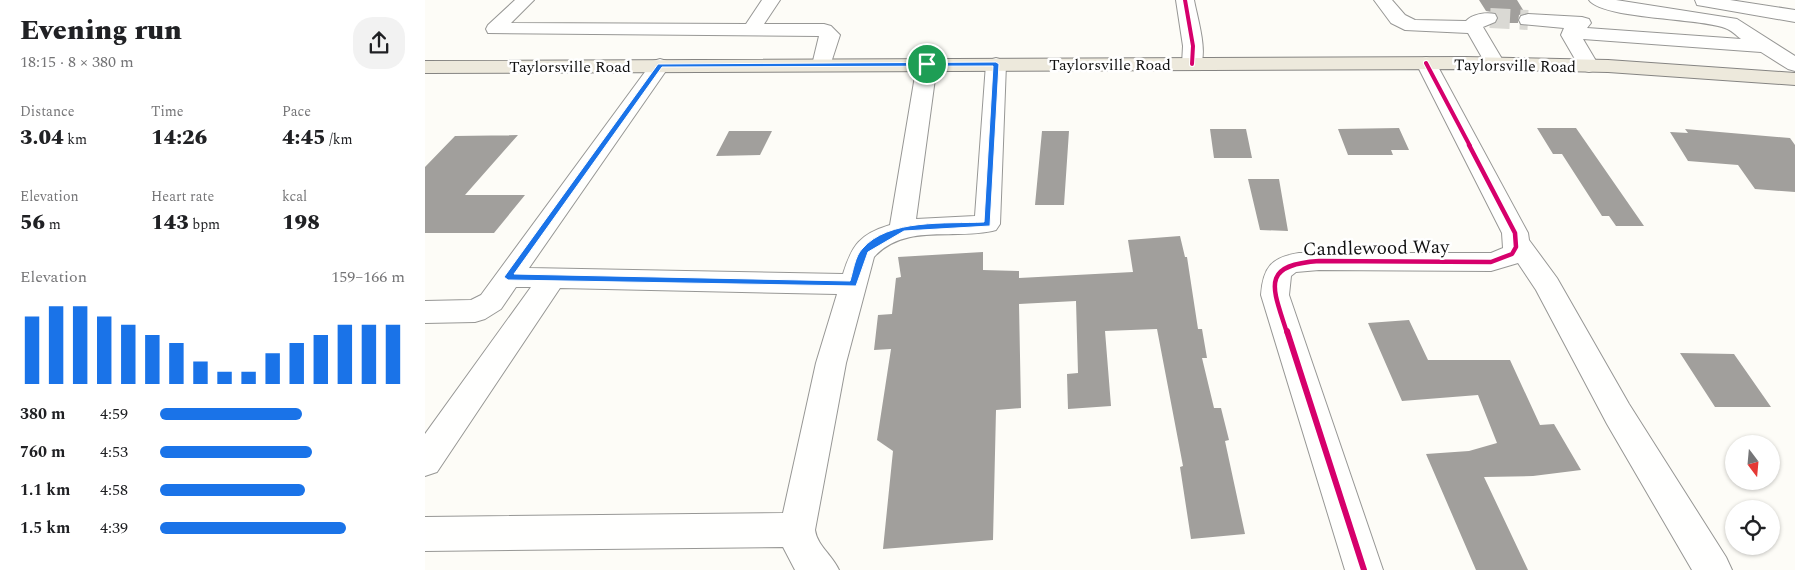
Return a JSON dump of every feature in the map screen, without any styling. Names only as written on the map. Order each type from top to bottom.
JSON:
[{"type":"main road","name":"Taylorsville Road","points":[[425,67],[1426,63],[1589,66],[1795,79]]},
{"type":"street","points":[[525,0],[495,29],[824,30],[830,36],[822,64]]},
{"type":"street","points":[[752,29],[771,0]]},
{"type":"street","points":[[1185,0],[1193,46],[1192,64]]},
{"type":"street","points":[[1383,0],[1398,19],[1412,26],[1482,23],[1495,64]]},
{"type":"street","points":[[1698,0],[1795,16]]},
{"type":"street","points":[[1589,66],[1571,35],[1576,28],[1605,3],[1729,23],[1795,66]]},
{"type":"street","points":[[1528,20],[1576,28],[1764,46]]},
{"type":"street","points":[[1426,63],[1515,233],[1517,244],[1547,285],[1618,414],[1713,570]]},
{"type":"street","points":[[902,229],[927,64]]},
{"type":"street","points":[[820,570],[798,542],[797,530],[831,363],[864,251],[876,242],[902,229],[987,224],[996,64]]},
{"type":"street","points":[[425,312],[475,311],[491,302],[660,66]]},
{"type":"street","name":"Candlewood Way","points":[[1365,570],[1275,295],[1275,278],[1279,271],[1292,263],[1491,262],[1508,258],[1514,253],[1517,244]]},
{"type":"street","points":[[508,277],[853,284]]},
{"type":"street","points":[[425,461],[552,278]]},
{"type":"street","points":[[425,534],[797,530]]},
{"type":"building","points":[[1479,0],[1517,0],[1525,13],[1519,15],[1518,23],[1497,23],[1499,17],[1497,13],[1486,11]]},
{"type":"building","points":[[1399,128],[1409,150],[1391,150],[1393,155],[1348,155],[1338,129]]},
{"type":"building","points":[[1537,128],[1576,128],[1644,226],[1616,226],[1609,216],[1602,216],[1562,154],[1553,154]]},
{"type":"building","points":[[1210,129],[1246,129],[1252,158],[1214,158]]},
{"type":"building","points":[[1685,129],[1790,138],[1795,145],[1795,192],[1755,189],[1738,165],[1688,161],[1670,132],[1688,133]]},
{"type":"building","points":[[729,131],[772,131],[760,155],[716,156]]},
{"type":"building","points":[[1042,131],[1069,131],[1064,205],[1035,205]]},
{"type":"building","points":[[518,135],[465,195],[525,195],[494,233],[425,233],[425,167],[455,136]]},
{"type":"building","points":[[1248,179],[1279,179],[1288,231],[1260,230]]},
{"type":"building","points":[[1180,236],[1185,257],[1187,257],[1198,329],[1202,329],[1207,358],[1202,358],[1214,408],[1221,408],[1229,440],[1225,441],[1245,534],[1191,539],[1180,467],[1183,466],[1157,329],[1105,331],[1111,406],[1068,409],[1067,374],[1078,373],[1076,301],[1019,304],[1021,408],[996,410],[993,540],[883,549],[893,451],[877,440],[891,349],[874,350],[878,315],[892,314],[896,278],[901,277],[898,257],[983,252],[983,270],[1019,271],[1019,278],[1133,272],[1128,240]]},
{"type":"building","points":[[1409,320],[1428,360],[1510,360],[1540,425],[1554,424],[1581,470],[1533,476],[1484,477],[1528,570],[1476,570],[1426,454],[1469,451],[1497,443],[1478,395],[1402,401],[1368,323]]},
{"type":"building","points":[[1680,353],[1734,354],[1771,407],[1715,407]]},
{"type":"tunnel","points":[[1490,18],[1528,20]]},
{"type":"cycle path","points":[[1185,0],[1193,46],[1192,64]]},
{"type":"cycle path","points":[[1364,570],[1275,295],[1276,284],[1281,270],[1286,266],[1299,262],[1491,262],[1508,257],[1515,251],[1515,233],[1426,63]]},
{"type":"route","points":[[927,64],[996,64],[987,224],[902,229],[876,242],[864,251],[853,284],[508,277],[660,66],[927,64]]}]
